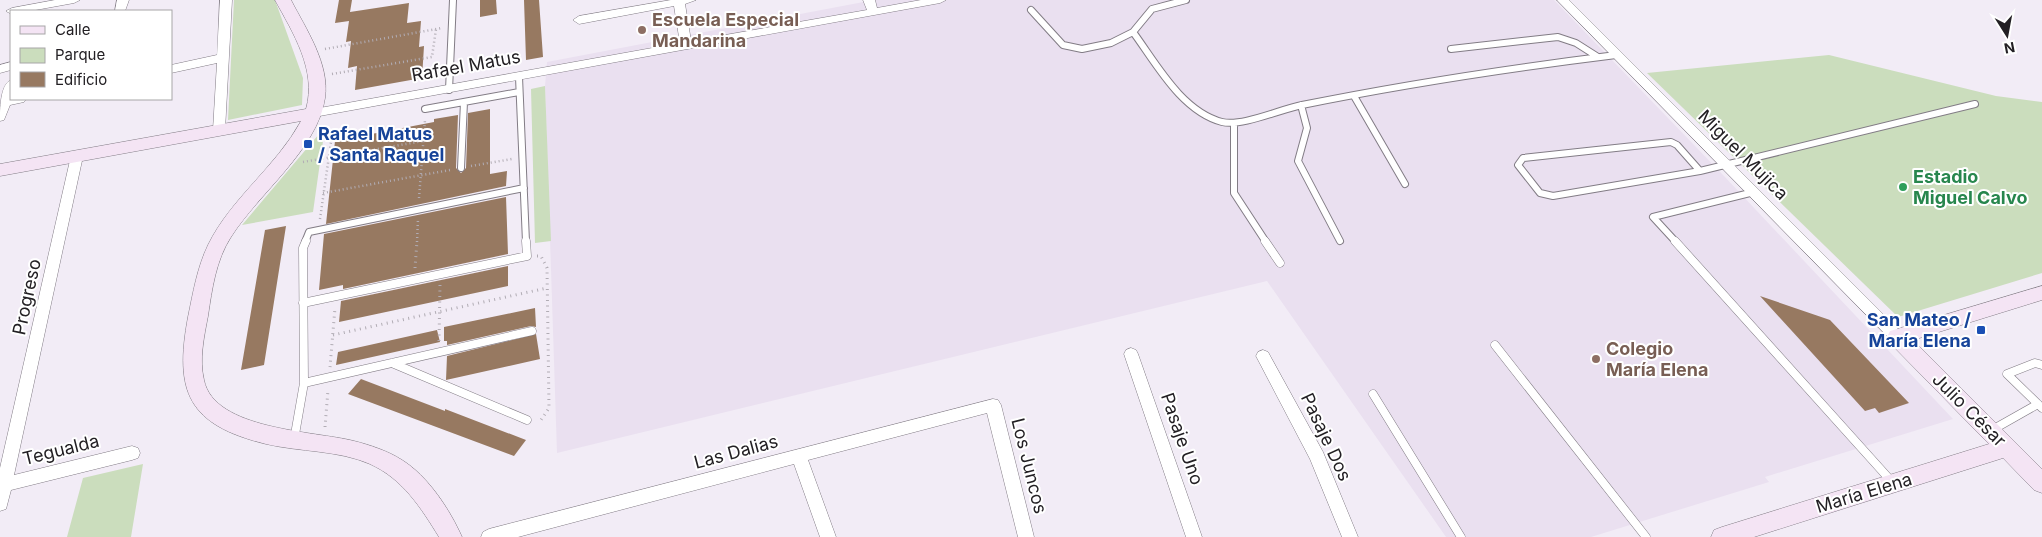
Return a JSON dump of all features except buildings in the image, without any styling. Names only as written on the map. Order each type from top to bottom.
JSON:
[{"type":"street","points":[[18,10],[74,0]]},
{"type":"street","points":[[219,130],[226,0]]},
{"type":"street","points":[[283,0],[316,77],[318,90],[314,113],[306,129],[231,222],[211,259],[195,334],[193,375],[198,393],[204,402],[221,416],[246,429],[294,441],[364,453],[394,466],[416,486],[451,537]]},
{"type":"street","points":[[869,0],[873,12]]},
{"type":"street","name":"Rafael Matus","points":[[0,170],[940,0]]},
{"type":"street","name":"Miguel Mujica","points":[[1563,0],[1897,337]]},
{"type":"street","points":[[579,20],[683,1],[686,45]]},
{"type":"street","points":[[172,69],[223,58]]},
{"type":"street","points":[[0,116],[10,87]]},
{"type":"street","points":[[5,102],[15,100]]},
{"type":"street","name":"Progreso","points":[[0,504],[77,156]]},
{"type":"street","points":[[1897,337],[2042,293]]},
{"type":"street","name":"Julio César","points":[[1897,337],[2042,483]]},
{"type":"street","name":"Pasaje Uno","points":[[1132,354],[1194,537]]},
{"type":"street","name":"Pasaje Dos","points":[[1263,356],[1317,457],[1350,537]]},
{"type":"street","name":"Las Dalias","points":[[488,537],[993,405]]},
{"type":"street","name":"Los Juncos","points":[[993,405],[1026,537]]},
{"type":"street","name":"María Elena","points":[[1722,537],[2006,448]]},
{"type":"street","name":"Tegualda","points":[[3,485],[132,453]]},
{"type":"street","points":[[799,456],[828,537]]},
{"type":"lane","points":[[450,90],[453,0]]},
{"type":"lane","points":[[1031,10],[1063,46],[1082,49],[1111,43],[1133,32],[1152,9],[1186,0]]},
{"type":"lane","points":[[1133,32],[1170,82],[1201,113],[1212,120],[1234,123],[1301,105],[1506,69],[1616,55]]},
{"type":"lane","points":[[1451,49],[1558,37],[1576,43],[1598,57]]},
{"type":"lane","points":[[304,304],[526,256],[519,77]]},
{"type":"lane","points":[[425,109],[519,92]]},
{"type":"lane","points":[[1354,96],[1405,184]]},
{"type":"lane","points":[[461,168],[464,102]]},
{"type":"lane","points":[[1700,171],[1678,145],[1671,142],[1518,160],[1518,165],[1540,193],[1553,196],[1700,171],[1727,166],[1975,104]]},
{"type":"lane","points":[[1301,105],[1307,128],[1298,161],[1340,241]]},
{"type":"lane","points":[[1234,123],[1234,193],[1238,202],[1280,263]]},
{"type":"lane","points":[[294,441],[304,383],[303,248],[308,232],[524,188]]},
{"type":"lane","points":[[1754,192],[1653,217],[1893,483]]},
{"type":"lane","points":[[304,383],[532,331]]},
{"type":"lane","points":[[1494,345],[1646,537]]},
{"type":"lane","points":[[392,363],[527,420]]},
{"type":"lane","points":[[1990,431],[2040,406],[2008,377],[2008,374],[2035,363],[2042,365]]},
{"type":"lane","points":[[1373,394],[1461,537]]},
{"type":"path","points":[[339,46],[452,26]]},
{"type":"path","points":[[342,73],[432,58],[436,29]]},
{"type":"path","points":[[414,280],[425,109]]},
{"type":"path","points":[[318,230],[332,134]]},
{"type":"path","points":[[281,161],[310,163],[423,141]]},
{"type":"path","points":[[323,193],[522,157]]},
{"type":"path","points":[[526,256],[541,256],[546,268],[548,408],[541,420],[527,420]]},
{"type":"path","points":[[439,352],[440,274]]},
{"type":"path","points":[[332,334],[547,288]]},
{"type":"path","points":[[325,427],[336,296]]},
{"type":"shaded area","points":[[874,0],[1554,0],[1724,176],[1953,419],[1765,477],[1769,482],[1591,537],[1446,537],[1267,281],[557,453],[545,86],[547,62]]},
{"type":"green space","points":[[234,0],[275,0],[303,78],[302,105],[228,120]]},
{"type":"green space","name":"Estadio Miguel Calvo","points":[[1829,55],[1996,96],[2042,102],[2042,273],[1898,317],[1647,73]]},
{"type":"green space","points":[[545,86],[551,241],[535,243],[531,89]]},
{"type":"green space","points":[[325,127],[313,212],[242,225]]},
{"type":"green space","points":[[143,464],[131,537],[67,537],[83,478]]},
{"type":"place","name":"Escuela Especial Mandarina","points":[[642,30]]},
{"type":"place","name":"Rafael Matus / Santa Raquel","points":[[308,144]]},
{"type":"place","name":"Estadio Miguel Calvo","points":[[1903,187]]},
{"type":"place","name":"San Mateo / María Elena","points":[[1981,330]]},
{"type":"place","name":"Colegio María Elena","points":[[1596,359]]}]
